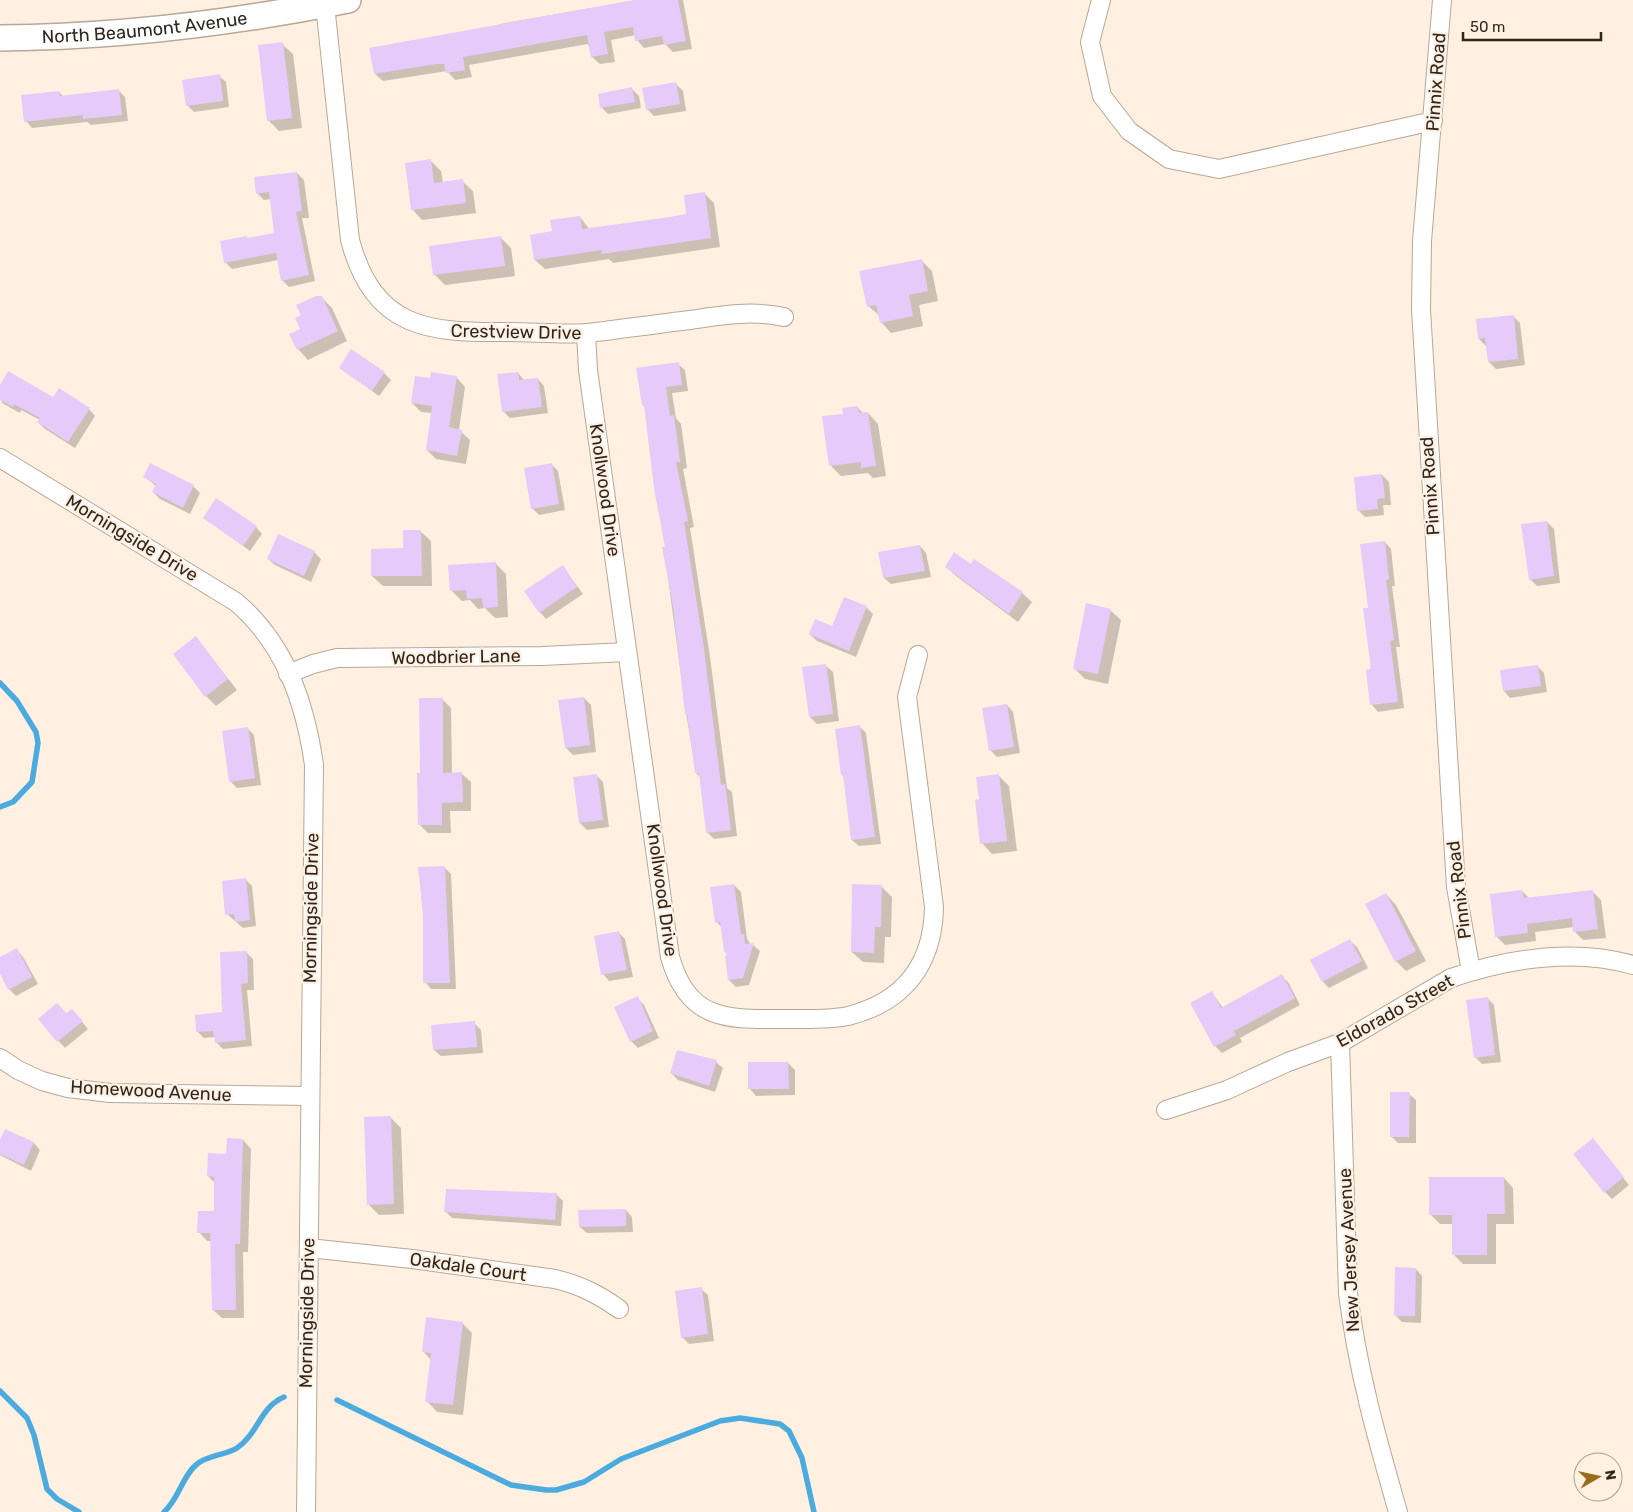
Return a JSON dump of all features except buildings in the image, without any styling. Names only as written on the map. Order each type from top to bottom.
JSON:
[{"type":"street","points":[[1101,0],[1090,42],[1102,96],[1129,131],[1169,159],[1219,170],[1433,121]]},
{"type":"street","name":"Pinnix Road","points":[[1442,0],[1422,241],[1421,309],[1456,887],[1471,971]]},
{"type":"street","name":"North Beaumont Avenue","points":[[0,38],[42,38],[176,27],[337,2]]},
{"type":"street","name":"Crestview Drive","points":[[337,2],[350,240],[359,268],[379,298],[396,313],[415,324],[436,330],[458,333],[586,333],[746,312],[784,317]]},
{"type":"street","name":"Knollwood Drive","points":[[586,333],[588,370],[670,957],[675,974],[684,990],[696,1002],[711,1012],[737,1018],[824,1019],[846,1016],[868,1009],[889,998],[906,984],[919,967],[929,948],[934,928],[934,906],[907,697],[918,655]]},
{"type":"street","name":"Morningside Drive","points":[[0,458],[236,602],[254,618],[270,637],[301,703],[310,734],[314,765],[306,1512]]},
{"type":"street","name":"Woodbrier Lane","points":[[288,674],[313,664],[337,658],[542,656],[627,652]]},
{"type":"street","name":"Eldorado Street","points":[[1166,1110],[1227,1090],[1288,1062],[1340,1043],[1451,978],[1471,971],[1515,962],[1558,957],[1587,956],[1633,965]]},
{"type":"street","name":"New Jersey Avenue","points":[[1340,1043],[1348,1293],[1352,1329],[1370,1415],[1398,1512]]},
{"type":"street","name":"Homewood Avenue","points":[[0,1058],[42,1082],[68,1088],[110,1092],[309,1096]]},
{"type":"street","name":"Oakdale Court","points":[[309,1248],[412,1258],[555,1278],[578,1284],[599,1294],[619,1309]]},
{"type":"waterway","points":[[0,683],[17,701],[36,732],[38,743],[32,782],[13,802],[0,807]]},
{"type":"waterway","points":[[0,1391],[27,1418],[34,1435],[47,1489],[57,1499],[79,1512]]},
{"type":"waterway","points":[[164,1512],[197,1464],[237,1448],[250,1436],[269,1407],[284,1397]]},
{"type":"waterway","points":[[337,1400],[511,1485],[546,1490],[556,1490],[584,1482],[621,1459],[720,1421],[740,1418],[780,1424],[789,1431],[802,1458],[814,1512]]}]
